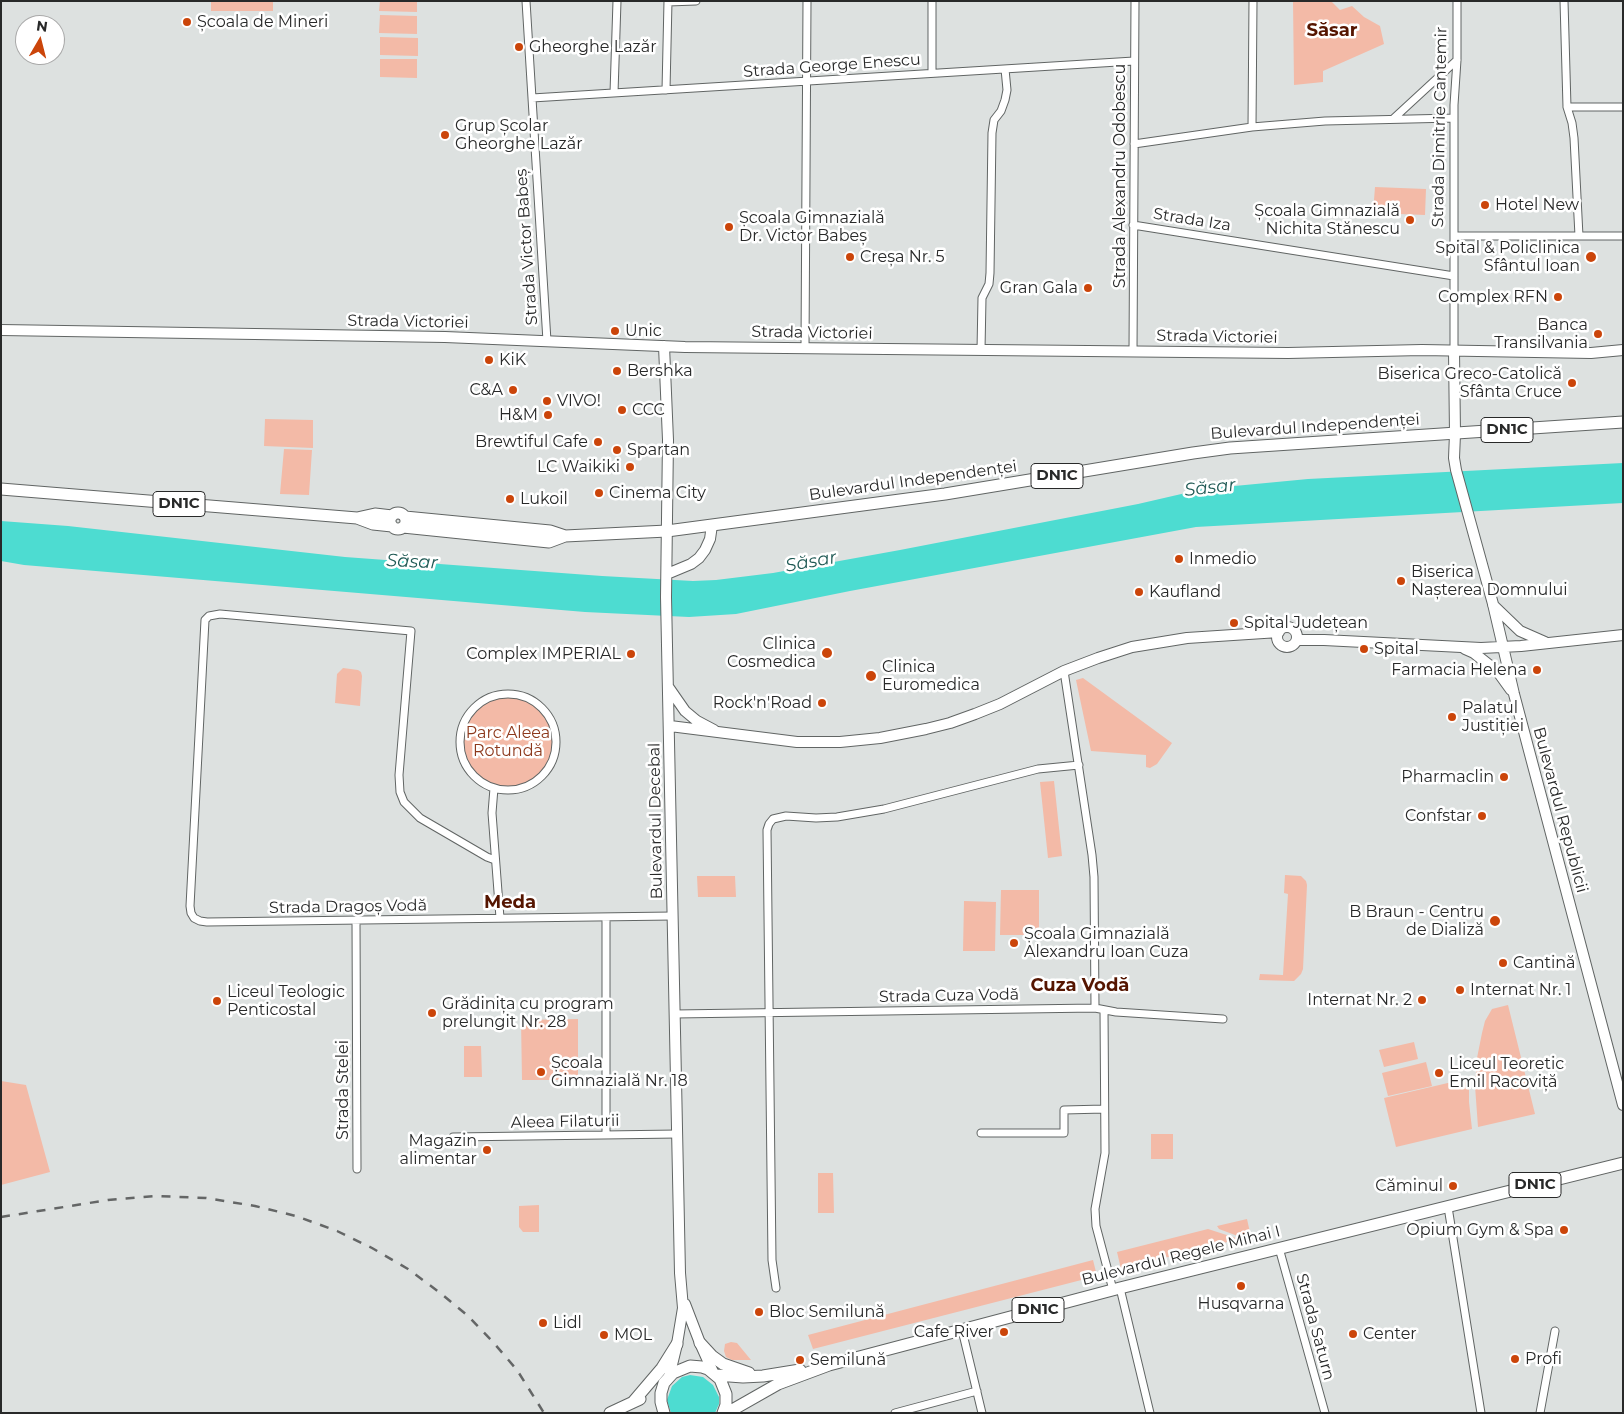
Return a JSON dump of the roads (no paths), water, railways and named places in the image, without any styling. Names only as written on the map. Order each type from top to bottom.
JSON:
[{"type":"main road","name":"Bulevardul Independenței","points":[[1,489],[357,518],[376,514],[398,522],[549,542],[565,536],[667,531],[946,494],[1230,448],[1623,422]]},
{"type":"main road","name":"Bulevardul Regele Mihai I","points":[[727,1413],[778,1384],[829,1365],[1116,1289],[1623,1163]]},
{"type":"main road","points":[[700,1343],[712,1356],[723,1364],[763,1376]]},
{"type":"main road","points":[[634,1402],[658,1373],[677,1344]]},
{"type":"main road","name":"DN1C","points":[[610,1413],[634,1402],[667,1380],[678,1370],[690,1366],[702,1367],[715,1374],[743,1377],[763,1376],[829,1365]]},
{"type":"main road","points":[[715,1374],[723,1384],[726,1394],[726,1405],[723,1413]]},
{"type":"main road","points":[[664,1413],[661,1392],[667,1380]]},
{"type":"main road","points":[[745,1413],[769,1389]]},
{"type":"street","name":"Strada Victor Babeș","points":[[526,1],[547,341]]},
{"type":"street","points":[[614,93],[617,1]]},
{"type":"street","points":[[666,90],[668,1],[696,1]]},
{"type":"street","points":[[805,348],[807,1]]},
{"type":"street","points":[[932,1],[932,73]]},
{"type":"street","name":"Strada Alexandru Odobescu","points":[[1133,351],[1134,1]]},
{"type":"street","points":[[1252,127],[1253,1]]},
{"type":"street","name":"Strada Dimitrie Cantemir","points":[[1455,434],[1454,118],[1457,60],[1457,1]]},
{"type":"street","points":[[1564,1],[1567,107],[1573,131],[1579,236]]},
{"type":"street","points":[[1393,119],[1457,60]]},
{"type":"street","name":"Strada George Enescu","points":[[532,98],[1134,61]]},
{"type":"street","points":[[981,350],[982,298],[989,284],[990,273],[992,133],[994,120],[1001,111],[1005,100],[1007,90],[1005,69]]},
{"type":"street","points":[[1567,107],[1623,107]]},
{"type":"street","points":[[1134,144],[1252,127],[1325,121],[1454,118]]},
{"type":"street","name":"Strada Iza","points":[[1133,224],[1454,276]]},
{"type":"street","points":[[1454,236],[1623,236]]},
{"type":"street","name":"Strada Victoriei","points":[[1,330],[331,335],[664,346],[805,348],[1288,353],[1422,350],[1591,353],[1623,350]]},
{"type":"street","name":"Bulevardul Decebal","points":[[664,346],[668,440],[666,574],[683,1308],[677,1344],[667,1380]]},
{"type":"street","name":"Bulevardul Republicii","points":[[1455,434],[1454,458],[1456,470],[1493,604],[1514,694],[1623,1105]]},
{"type":"street","points":[[666,574],[691,564],[699,558],[710,539],[712,525]]},
{"type":"street","points":[[1493,604],[1520,631],[1546,642]]},
{"type":"street","name":"Strada Dragoș Vodă","points":[[495,860],[487,858],[420,818],[404,802],[400,792],[399,775],[411,631],[220,614],[209,616],[205,620],[190,906],[194,918],[207,922],[673,916]]},
{"type":"street","points":[[1283,628],[1288,628],[1293,629],[1297,636],[1294,645],[1288,647],[1282,645],[1278,636],[1283,628]]},
{"type":"street","points":[[1297,636],[1324,640],[1462,648],[1504,648],[1623,635]]},
{"type":"street","points":[[670,726],[766,740],[813,743],[853,741],[902,734],[950,723],[975,714],[1000,704],[1064,671],[1115,652],[1150,644],[1205,636],[1278,636]]},
{"type":"street","points":[[1462,648],[1474,653],[1498,672],[1514,694]]},
{"type":"street","points":[[1064,671],[1094,877],[1095,1008]]},
{"type":"street","points":[[669,687],[685,711],[697,721],[720,733]]},
{"type":"street","points":[[506,694],[521,696],[536,702],[551,720],[556,735],[554,759],[546,772],[534,783],[511,790],[494,788],[475,776],[462,756],[460,741],[464,725],[471,712],[486,700],[506,694]]},
{"type":"street","points":[[776,1288],[772,1260],[767,830],[769,824],[773,819],[780,817],[837,817],[884,809],[1038,769],[1079,765]]},
{"type":"street","points":[[494,788],[492,813],[500,918]]},
{"type":"street","points":[[606,917],[606,1135]]},
{"type":"street","name":"Strada Stelei","points":[[356,920],[357,1170]]},
{"type":"street","name":"Strada Cuza Vodă","points":[[675,1014],[1095,1008],[1144,1014],[1223,1019]]},
{"type":"street","points":[[1104,1010],[1105,1153],[1095,1208],[1096,1226],[1116,1289],[1150,1413]]},
{"type":"street","points":[[981,1133],[1064,1133],[1064,1110],[1104,1109]]},
{"type":"street","name":"Aleea Filaturii","points":[[453,1137],[678,1134]]},
{"type":"street","points":[[1448,1207],[1481,1413]]},
{"type":"street","name":"Strada Saturn","points":[[1280,1248],[1324,1413]]},
{"type":"street","name":"Bulevardul Decebal","points":[[682,1296],[700,1343],[715,1374]]},
{"type":"street","points":[[962,1330],[982,1413]]},
{"type":"street","points":[[1540,1413],[1555,1331]]},
{"type":"street","points":[[895,1413],[977,1391]]},
{"type":"water","points":[[1623,463],[1623,503],[1196,527],[736,614],[689,617],[585,612],[24,565],[1,561],[1,521],[68,526],[345,557],[602,576],[693,581],[716,580],[773,573],[900,550],[1138,504],[1203,489],[1308,479]]},
{"type":"water","points":[[690,1375],[703,1377],[713,1385],[719,1397],[719,1404],[715,1413],[671,1413],[667,1400],[672,1386],[682,1377]]},
{"type":"railway","points":[[1,1217],[108,1200],[157,1196],[206,1198],[255,1206],[296,1216],[337,1231],[372,1248],[408,1269],[439,1292],[467,1315],[493,1342],[517,1370],[544,1413]]},
{"type":"place","name":"Școala de Mineri","points":[[187,22]]},
{"type":"place","name":"Gheorghe Lazăr","points":[[519,47]]},
{"type":"place","name":"Grup Școlar Gheorghe Lazăr","points":[[445,135]]},
{"type":"place","name":"Hotel New","points":[[1485,205]]},
{"type":"place","name":"Școala Gimnazială Nichita Stănescu","points":[[1410,220]]},
{"type":"place","name":"Școala Gimnazială Dr. Victor Babeș","points":[[729,227]]},
{"type":"place","name":"Creșa Nr. 5","points":[[850,257]]},
{"type":"place","name":"Spital & Policlinica Sfântul Ioan","points":[[1591,257]]},
{"type":"place","name":"Gran Gala","points":[[1088,288]]},
{"type":"place","name":"Complex RFN","points":[[1558,297]]},
{"type":"place","name":"Unic","points":[[615,331]]},
{"type":"place","name":"Banca Transilvania","points":[[1598,334]]},
{"type":"place","name":"KiK","points":[[489,360]]},
{"type":"place","name":"Bershka","points":[[617,371]]},
{"type":"place","name":"Biserica Greco-Catolică Sfânta Cruce","points":[[1572,383]]},
{"type":"place","name":"C&A","points":[[513,390]]},
{"type":"place","name":"VIVO!","points":[[547,401]]},
{"type":"place","name":"CCC","points":[[622,410]]},
{"type":"place","name":"H&M","points":[[548,415]]},
{"type":"place","name":"Brewtiful Cafe","points":[[598,442]]},
{"type":"place","name":"Spartan","points":[[617,450]]},
{"type":"place","name":"LC Waikiki","points":[[630,467]]},
{"type":"place","name":"Cinema City","points":[[599,493]]},
{"type":"place","name":"Lukoil","points":[[510,499]]},
{"type":"place","name":"Inmedio","points":[[1179,559]]},
{"type":"place","name":"Biserica Nașterea Domnului","points":[[1401,581]]},
{"type":"place","name":"Kaufland","points":[[1139,592]]},
{"type":"place","name":"Spital Județean","points":[[1234,623]]},
{"type":"place","name":"Spital","points":[[1364,649]]},
{"type":"place","name":"Clinica Cosmedica","points":[[827,653]]},
{"type":"place","name":"Complex IMPERIAL","points":[[631,654]]},
{"type":"place","name":"Farmacia Helena","points":[[1537,670]]},
{"type":"place","name":"Clinica Euromedica","points":[[871,676]]},
{"type":"place","name":"Rock'n'Road","points":[[822,703]]},
{"type":"place","name":"Palatul Justiției","points":[[1452,717]]},
{"type":"place","name":"Pharmaclin","points":[[1504,777]]},
{"type":"place","name":"Confstar","points":[[1482,816]]},
{"type":"place","name":"B Braun - Centru de Dializă","points":[[1495,921]]},
{"type":"place","name":"Școala Gimnazială Alexandru Ioan Cuza","points":[[1014,943]]},
{"type":"place","name":"Cantină","points":[[1503,963]]},
{"type":"place","name":"Internat Nr. 1","points":[[1460,990]]},
{"type":"place","name":"Internat Nr. 2","points":[[1422,1000]]},
{"type":"place","name":"Liceul Teologic Penticostal","points":[[217,1001]]},
{"type":"place","name":"Grădinița cu program prelungit Nr. 28","points":[[432,1013]]},
{"type":"place","name":"Școala Gimnazială Nr. 18","points":[[541,1072]]},
{"type":"place","name":"Liceul Teoretic Emil Racoviță","points":[[1439,1073]]},
{"type":"place","name":"Magazin alimentar","points":[[487,1150]]},
{"type":"place","name":"Căminul","points":[[1453,1186]]},
{"type":"place","name":"Opium Gym & Spa","points":[[1564,1230]]},
{"type":"place","name":"Husqvarna","points":[[1241,1286]]},
{"type":"place","name":"Bloc Semilună","points":[[759,1312]]},
{"type":"place","name":"Lidl","points":[[543,1323]]},
{"type":"place","name":"Cafe River","points":[[1004,1332]]},
{"type":"place","name":"Center","points":[[1353,1334]]},
{"type":"place","name":"MOL","points":[[604,1335]]},
{"type":"place","name":"Profi","points":[[1515,1359]]},
{"type":"place","name":"Semilună","points":[[800,1360]]},
{"type":"district","name":"Săsar","points":[[1332,31]]},
{"type":"district","name":"Meda","points":[[510,903]]},
{"type":"district","name":"Cuza Vodă","points":[[1080,986]]},
{"type":"park label","name":"Parc Aleea Rotundă","points":[[508,742]]}]
